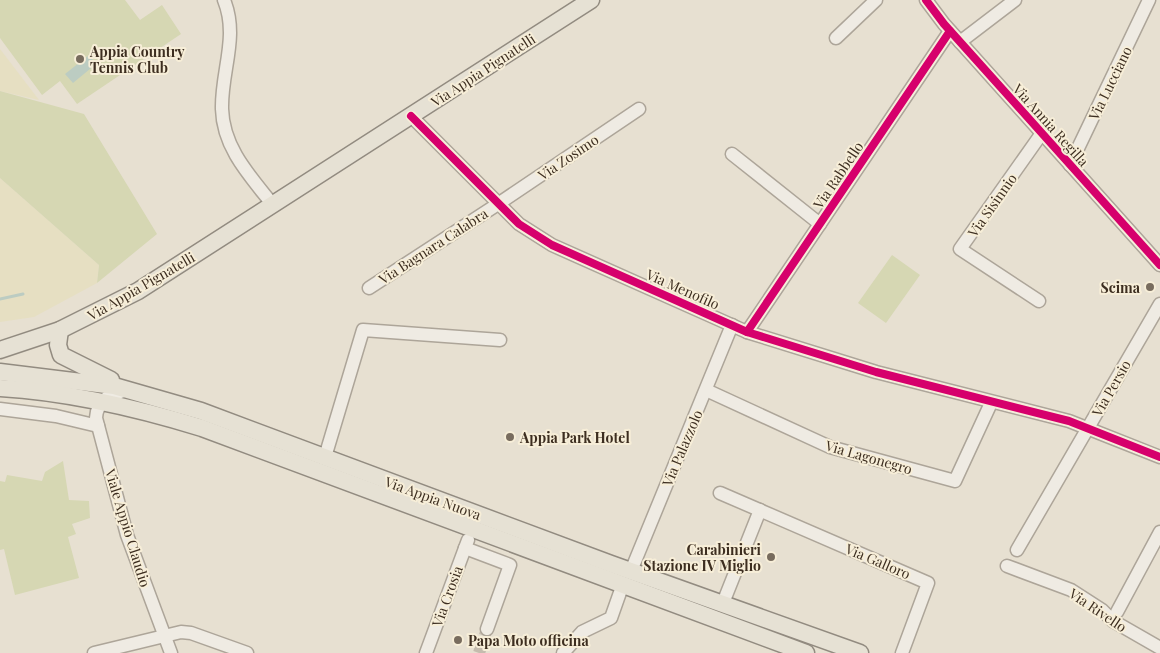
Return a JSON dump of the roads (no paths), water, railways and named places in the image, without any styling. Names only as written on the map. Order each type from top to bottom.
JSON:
[{"type":"main road","name":"Via Appia Pignatelli","points":[[0,350],[60,330],[120,301],[591,0]]},
{"type":"main road","points":[[60,330],[58,348],[64,357],[131,390]]},
{"type":"main road","name":"Via Appia Nuova","points":[[0,372],[60,378],[131,390],[207,413],[325,457],[627,577],[806,653]]},
{"type":"main road","name":"Via Appia Nuova","points":[[0,388],[46,392],[102,402],[143,411],[222,435],[627,577],[723,603],[860,653]]},
{"type":"street","points":[[224,0],[231,27],[222,109],[229,142],[241,165],[273,205]]},
{"type":"street","points":[[836,38],[876,0]]},
{"type":"street","name":"Via Annia Regilla","points":[[926,0],[950,32],[1160,263]]},
{"type":"street","points":[[960,42],[1015,0]]},
{"type":"street","name":"Via Lucciano","points":[[1070,165],[1150,0]]},
{"type":"street","name":"Via Rabbello","points":[[747,332],[950,32]]},
{"type":"street","name":"Via Zosimo","points":[[498,204],[639,109]]},
{"type":"street","name":"Via Menofilo","points":[[411,116],[518,224],[552,245],[747,332],[876,372],[991,403],[1031,410],[1087,428],[1160,457]]},
{"type":"street","name":"Via Sisinnio","points":[[1039,301],[960,249],[1042,134]]},
{"type":"street","points":[[732,154],[820,224]]},
{"type":"street","name":"Via Bagnara Calabra","points":[[369,288],[498,204]]},
{"type":"street","name":"Via Persio","points":[[1017,550],[1160,304]]},
{"type":"street","name":"Via Palazzolo","points":[[563,653],[582,632],[611,618],[732,326]]},
{"type":"street","points":[[325,457],[362,330],[500,340]]},
{"type":"street","points":[[102,402],[112,394],[131,390]]},
{"type":"street","name":"Via Lagonegro","points":[[706,390],[830,447],[954,482],[991,403]]},
{"type":"street","name":"Viale Appio Claudio","points":[[102,402],[96,414],[98,426],[127,535],[171,653]]},
{"type":"street","points":[[0,409],[56,416],[98,426]]},
{"type":"street","name":"Via Galloro","points":[[720,493],[928,582],[902,653]]},
{"type":"street","points":[[723,603],[760,510]]},
{"type":"street","points":[[1117,612],[1160,532]]},
{"type":"street","name":"Via Crosia","points":[[426,653],[466,544],[510,565],[487,629]]},
{"type":"street","name":"Via Rivello","points":[[1007,566],[1079,595],[1102,610],[1113,621],[1160,648]]},
{"type":"street","points":[[94,653],[176,632],[191,633],[247,653]]},
{"type":"waterway","points":[[0,299],[23,294]]},
{"type":"tunnel","points":[[479,653],[487,629]]},
{"type":"place","name":"Appia Country Tennis Club","points":[[80,59]]},
{"type":"place","name":"Scima","points":[[1150,287]]},
{"type":"place","name":"Appia Park Hotel","points":[[510,437]]},
{"type":"place","name":"Carabinieri Stazione IV Miglio","points":[[771,557]]},
{"type":"place","name":"Papa Moto officina","points":[[458,640]]}]
